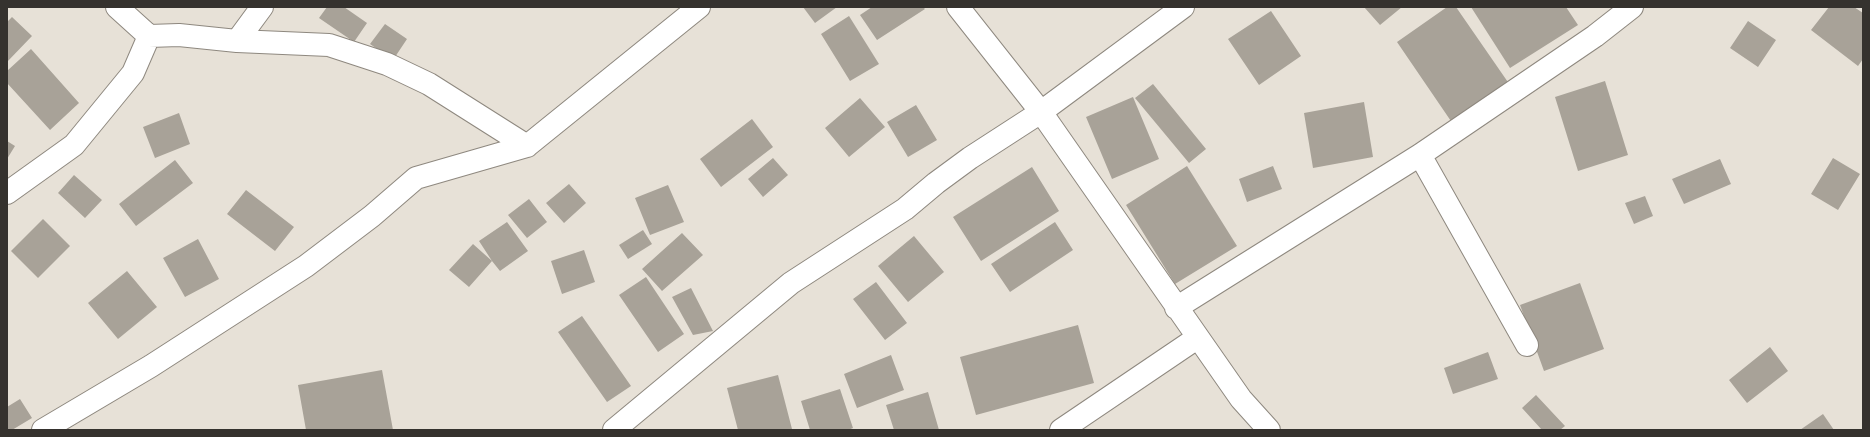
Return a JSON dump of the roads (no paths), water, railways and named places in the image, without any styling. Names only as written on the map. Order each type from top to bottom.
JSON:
[{"type":"street","points":[[117,7],[149,36],[179,35],[237,41],[329,45],[386,64],[429,84],[527,146]]},
{"type":"street","points":[[237,41],[262,7]]},
{"type":"street","points":[[43,430],[151,366],[306,266],[372,216],[416,178],[527,146],[699,7]]},
{"type":"street","points":[[958,7],[1041,112],[1197,338],[1241,399],[1268,430]]},
{"type":"street","points":[[614,430],[790,283],[879,227],[970,158],[1041,112],[1183,7]]},
{"type":"street","points":[[1176,308],[1420,155],[1595,36],[1632,7]]},
{"type":"street","points":[[7,193],[74,145],[133,73],[149,36]]},
{"type":"street","points":[[1420,155],[1527,345]]},
{"type":"street","points":[[1061,430],[1197,338]]}]
